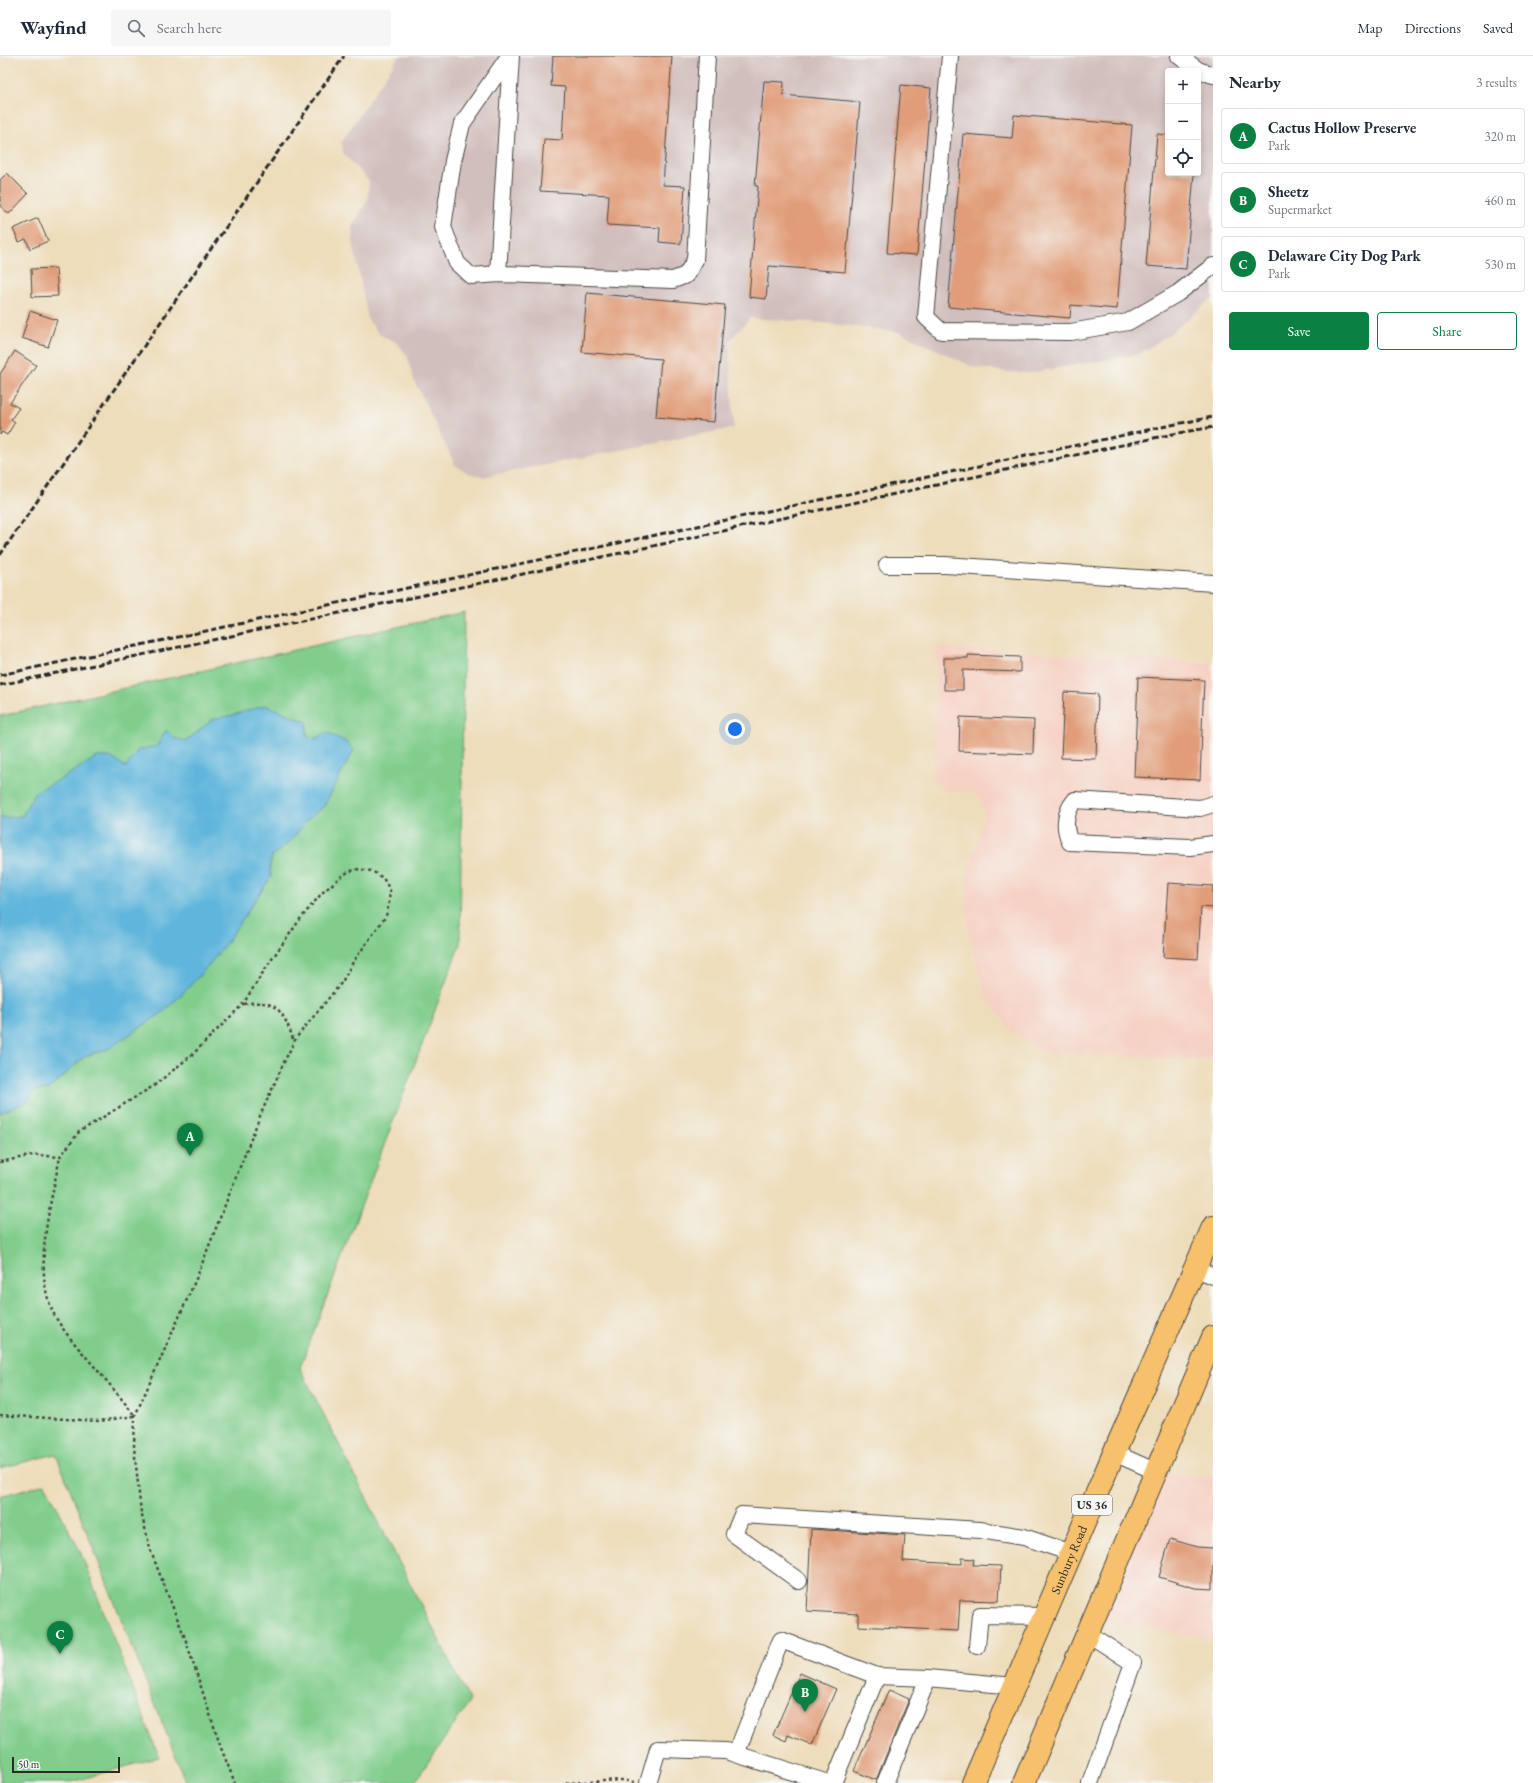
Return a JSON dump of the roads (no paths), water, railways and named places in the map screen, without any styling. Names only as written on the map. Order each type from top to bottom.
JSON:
[{"type":"highway","name":"Sunbury Road","points":[[973,1783],[1114,1453],[1204,1272],[1213,1227]]},
{"type":"highway","points":[[1027,1782],[1213,1337]]},
{"type":"street","points":[[510,56],[462,124],[453,161],[443,227],[457,263],[471,276],[498,274],[673,280],[686,275],[695,260],[707,56]]},
{"type":"street","points":[[498,274],[510,56]]},
{"type":"street","points":[[950,56],[926,317],[941,331],[1071,332],[1128,322],[1178,293],[1213,266]]},
{"type":"street","points":[[1179,56],[1198,70],[1213,75]]},
{"type":"street","points":[[887,565],[945,565],[1213,583]]},
{"type":"street","points":[[1213,804],[1200,808],[1076,800],[1068,809],[1066,832],[1070,842],[1190,847],[1213,844]]},
{"type":"street","points":[[1114,1453],[1157,1472]]},
{"type":"street","points":[[799,1581],[734,1534],[742,1516],[980,1530],[1024,1537],[1071,1553]]},
{"type":"street","points":[[977,1646],[980,1615],[1044,1616]]},
{"type":"street","points":[[1088,1633],[1133,1663],[1090,1783]]},
{"type":"street","points":[[736,1754],[782,1640],[877,1676],[928,1678],[1014,1686]]},
{"type":"street","points":[[833,1783],[877,1676]]},
{"type":"street","points":[[885,1783],[928,1678]]},
{"type":"street","points":[[644,1783],[658,1749],[726,1751],[828,1783]]},
{"type":"water","points":[[266,705],[307,722],[307,737],[317,738],[326,732],[346,742],[354,750],[324,806],[306,821],[290,842],[272,856],[270,867],[271,877],[229,939],[208,966],[162,1013],[108,1049],[85,1056],[48,1090],[35,1090],[27,1102],[0,1113],[0,818],[22,816],[35,792],[61,779],[97,757],[110,757],[126,767],[138,750],[157,746],[166,730],[174,738],[186,741],[213,719],[233,715]]},
{"type":"railway","points":[[0,555],[344,56]]},
{"type":"railway","points":[[0,675],[1213,417]]},
{"type":"railway","points":[[0,685],[1173,434],[1213,427]]},
{"type":"place","name":"Cactus Hollow Preserve","points":[[190,1156]]},
{"type":"place","name":"Delaware City Dog Park","points":[[60,1654]]},
{"type":"place","name":"Sheetz","points":[[805,1712]]}]
